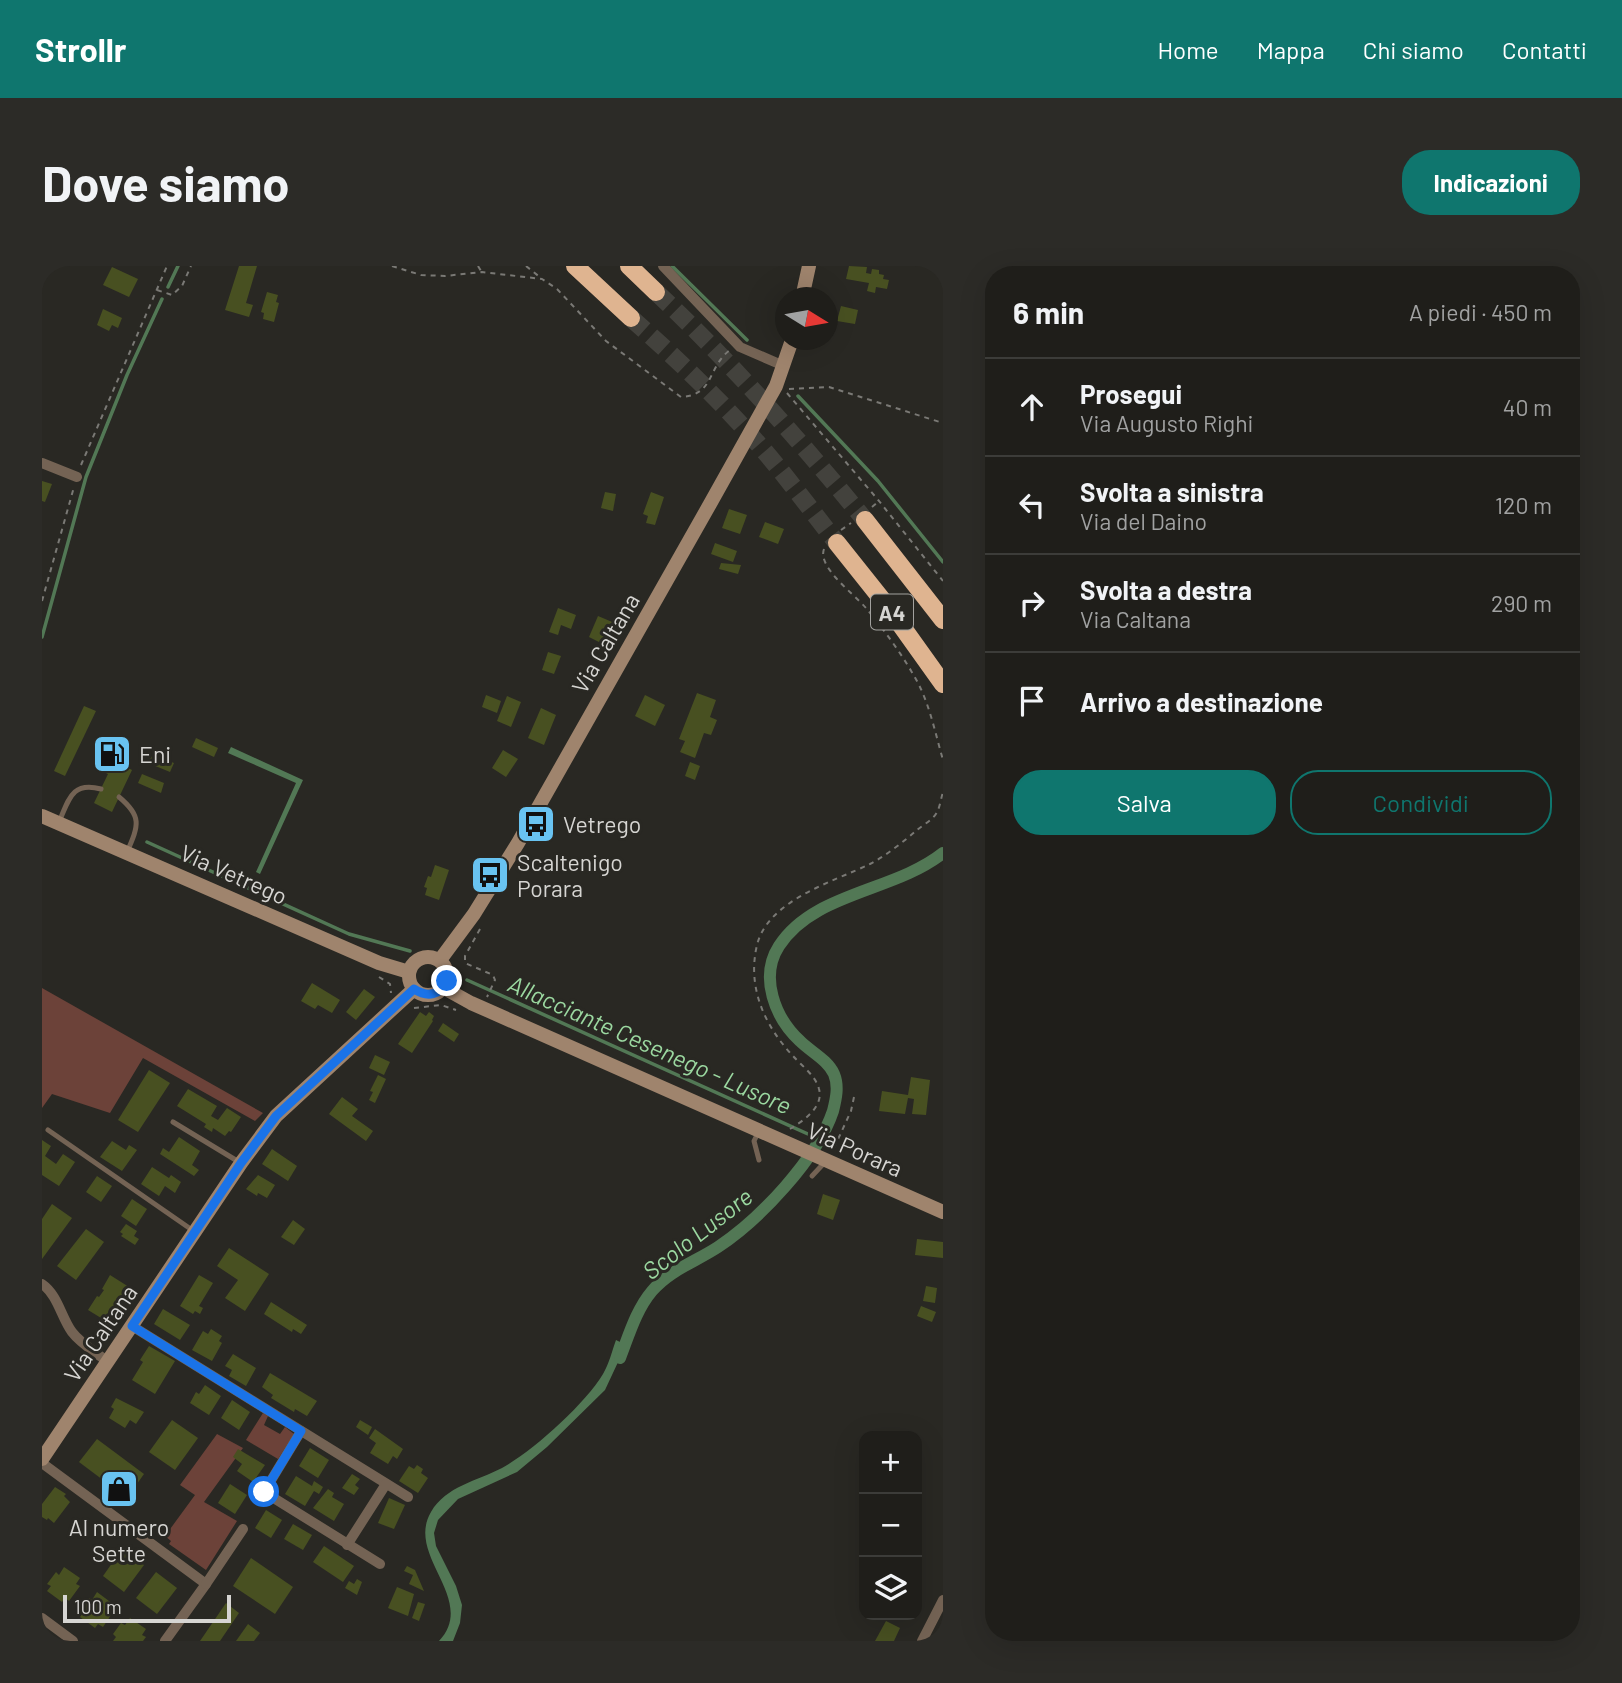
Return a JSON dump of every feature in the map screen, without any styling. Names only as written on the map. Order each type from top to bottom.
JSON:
[{"type":"highway","points":[[575,266],[631,318]]},
{"type":"highway","points":[[629,266],[656,292]]},
{"type":"highway","name":"A4","points":[[865,520],[943,620]]},
{"type":"highway","name":"A4","points":[[836,542],[888,607],[943,684]]},
{"type":"main road","points":[[804,287],[808,266]]},
{"type":"main road","name":"Via Caltana","points":[[440,960],[474,914],[518,843],[780,388],[789,350]]},
{"type":"main road","name":"Via Vetrego","points":[[42,816],[379,963],[409,972]]},
{"type":"main road","points":[[425,956],[440,960],[447,973],[443,988],[433,995],[414,989],[409,972],[418,959],[425,956]]},
{"type":"main road","name":"Via Porara","points":[[443,988],[471,1003],[759,1131],[789,1137],[823,1160],[943,1212]]},
{"type":"main road","name":"Via Caltana","points":[[42,1461],[241,1163],[276,1116],[414,989]]},
{"type":"street","points":[[663,266],[740,347],[784,366]]},
{"type":"street","points":[[42,463],[77,477]]},
{"type":"street","points":[[912,1199],[943,1206]]},
{"type":"street","points":[[42,1284],[53,1294],[77,1338],[108,1362]]},
{"type":"street","points":[[132,1326],[408,1497]]},
{"type":"street","points":[[301,1431],[264,1492],[380,1564]]},
{"type":"street","points":[[42,1461],[206,1584]]},
{"type":"street","points":[[347,1545],[386,1484]]},
{"type":"street","points":[[165,1641],[243,1529]]},
{"type":"street","points":[[922,1641],[943,1600]]},
{"type":"street","points":[[42,1618],[73,1641]]},
{"type":"lane","points":[[58,824],[71,796],[79,788],[87,785],[101,789]]},
{"type":"lane","points":[[118,797],[131,807],[138,822],[127,852]]},
{"type":"lane","points":[[173,1122],[241,1163]]},
{"type":"lane","points":[[48,1130],[195,1233]]},
{"type":"lane","points":[[759,1131],[754,1142],[759,1160]]},
{"type":"lane","points":[[812,1176],[823,1160]]},
{"type":"path","points":[[42,601],[77,477],[100,417],[167,266]]},
{"type":"path","points":[[156,289],[172,295],[177,292],[191,266]]},
{"type":"path","points":[[392,266],[421,275],[445,276],[482,272],[542,279]]},
{"type":"path","points":[[478,266],[482,272]]},
{"type":"path","points":[[526,266],[557,289],[606,341],[681,397],[695,396],[705,388],[720,359],[729,351],[740,347]]},
{"type":"path","points":[[780,388],[830,387],[943,424]]},
{"type":"path","points":[[780,388],[879,501],[943,581]]},
{"type":"path","points":[[789,1137],[797,1124],[808,1117],[819,1099],[819,1088],[808,1071],[775,1036],[764,1016],[757,996],[754,969],[758,943],[770,920],[800,896],[873,863],[937,814],[943,792]]},
{"type":"path","points":[[486,999],[493,985]]},
{"type":"path","points":[[823,1160],[845,1126],[854,1097]]},
{"type":"shaded area","points":[[231,747],[303,780],[260,874],[256,872],[296,783],[228,753]]},
{"type":"shaded area","points":[[42,988],[263,1113],[255,1121],[143,1058],[110,1113],[52,1094],[42,1108]]},
{"type":"shaded area","points":[[616,1340],[626,1345],[605,1390],[547,1447],[517,1472],[458,1499],[438,1520],[434,1533],[436,1546],[456,1586],[462,1605],[460,1623],[453,1641],[439,1641],[449,1625],[451,1609],[427,1545],[425,1528],[431,1512],[437,1503],[453,1490],[515,1460],[557,1426],[595,1386],[609,1362]]},
{"type":"shaded area","points":[[263,1413],[268,1416],[264,1425],[280,1434],[285,1427],[294,1434],[278,1459],[246,1440]]},
{"type":"shaded area","points":[[217,1434],[243,1448],[204,1502],[237,1521],[206,1570],[169,1544],[171,1541],[165,1536],[195,1495],[180,1485]]},
{"type":"building","points":[[239,266],[257,266],[246,303],[253,305],[249,317],[225,310]]},
{"type":"building","points":[[849,266],[867,267],[866,273],[871,274],[872,269],[879,270],[879,274],[884,275],[883,279],[889,280],[887,289],[876,287],[875,293],[867,291],[869,283],[846,279]]},
{"type":"building","points":[[112,267],[138,279],[129,297],[103,285]]},
{"type":"building","points":[[267,292],[278,295],[276,302],[279,303],[274,322],[263,319],[264,313],[261,312]]},
{"type":"building","points":[[841,306],[858,310],[855,324],[838,321]]},
{"type":"building","points":[[103,309],[122,318],[118,328],[112,325],[109,331],[97,325]]},
{"type":"building","points":[[42,481],[52,484],[45,502],[42,501]]},
{"type":"building","points":[[605,492],[616,494],[613,511],[601,508]]},
{"type":"building","points":[[651,492],[664,497],[655,525],[646,523],[648,516],[643,514]]},
{"type":"building","points":[[729,509],[747,515],[740,534],[722,528]]},
{"type":"building","points":[[765,522],[784,529],[778,544],[759,537]]},
{"type":"building","points":[[715,543],[737,551],[733,562],[711,554]]},
{"type":"building","points":[[721,563],[741,565],[738,574],[719,569]]},
{"type":"building","points":[[558,608],[576,615],[571,629],[561,625],[558,635],[549,632]]},
{"type":"building","points":[[598,616],[617,624],[607,646],[589,637]]},
{"type":"building","points":[[548,652],[561,656],[554,674],[542,670]]},
{"type":"building","points":[[697,693],[716,700],[710,717],[717,720],[711,735],[704,733],[695,758],[680,752],[685,741],[679,739]]},
{"type":"building","points":[[486,695],[501,701],[497,713],[482,707]]},
{"type":"building","points":[[645,695],[665,705],[655,726],[635,716]]},
{"type":"building","points":[[507,696],[521,702],[511,727],[497,721]]},
{"type":"building","points":[[84,706],[96,711],[65,776],[54,771]]},
{"type":"building","points":[[541,708],[556,715],[544,745],[528,738]]},
{"type":"building","points":[[196,738],[218,748],[214,757],[192,747]]},
{"type":"building","points":[[503,750],[518,759],[506,777],[492,768]]},
{"type":"building","points":[[151,754],[174,763],[170,772],[148,763]]},
{"type":"building","points":[[104,756],[132,770],[112,812],[94,803],[108,774],[98,769]]},
{"type":"building","points":[[690,762],[700,766],[695,780],[685,776]]},
{"type":"building","points":[[142,774],[164,783],[161,793],[138,783]]},
{"type":"building","points":[[435,865],[449,870],[439,900],[425,895],[427,888],[424,887]]},
{"type":"building","points":[[312,983],[340,1000],[332,1013],[318,1005],[315,1009],[301,1001]]},
{"type":"building","points":[[364,989],[375,997],[356,1020],[346,1012]]},
{"type":"building","points":[[420,1012],[426,1016],[429,1012],[434,1016],[412,1053],[398,1044]]},
{"type":"building","points":[[443,1023],[459,1034],[454,1042],[438,1031]]},
{"type":"building","points":[[375,1055],[390,1062],[384,1075],[369,1068]]},
{"type":"building","points":[[149,1070],[170,1083],[138,1132],[118,1120]]},
{"type":"building","points":[[378,1075],[386,1079],[375,1103],[369,1100],[373,1092],[370,1091]]},
{"type":"building","points":[[911,1077],[930,1080],[926,1115],[912,1114],[914,1099],[908,1098],[905,1114],[879,1111],[882,1091],[908,1095]]},
{"type":"building","points":[[188,1089],[217,1106],[211,1116],[218,1120],[227,1108],[241,1117],[231,1132],[225,1136],[213,1128],[212,1132],[204,1127],[206,1124],[177,1106]]},
{"type":"building","points":[[342,1097],[358,1109],[352,1116],[373,1131],[366,1141],[329,1114]]},
{"type":"building","points":[[179,1137],[200,1151],[192,1165],[199,1170],[194,1176],[160,1154],[163,1148],[169,1152]]},
{"type":"building","points":[[42,1140],[51,1146],[45,1156],[56,1164],[63,1154],[75,1162],[59,1186],[42,1175]]},
{"type":"building","points":[[112,1141],[126,1150],[129,1145],[137,1150],[122,1171],[100,1157]]},
{"type":"building","points":[[272,1149],[297,1166],[288,1181],[262,1164]]},
{"type":"building","points":[[152,1167],[181,1182],[175,1193],[165,1186],[159,1196],[141,1184]]},
{"type":"building","points":[[258,1175],[275,1185],[267,1198],[258,1193],[257,1196],[246,1189]]},
{"type":"building","points":[[97,1176],[112,1186],[101,1202],[86,1192]]},
{"type":"building","points":[[823,1194],[840,1200],[833,1220],[817,1214]]},
{"type":"building","points":[[132,1199],[147,1209],[136,1226],[121,1216]]},
{"type":"building","points":[[52,1204],[72,1218],[42,1259],[42,1219]]},
{"type":"building","points":[[293,1220],[305,1229],[294,1245],[281,1237]]},
{"type":"building","points":[[126,1224],[137,1231],[134,1236],[139,1239],[135,1245],[121,1236],[123,1234],[120,1232]]},
{"type":"building","points":[[86,1229],[104,1242],[76,1280],[57,1266]]},
{"type":"building","points":[[917,1239],[943,1242],[943,1258],[915,1255]]},
{"type":"building","points":[[229,1248],[269,1274],[245,1311],[225,1298],[238,1280],[217,1266]]},
{"type":"building","points":[[110,1275],[129,1287],[116,1310],[114,1309],[106,1321],[88,1310],[104,1290],[102,1289]]},
{"type":"building","points":[[199,1275],[213,1283],[199,1306],[203,1308],[200,1314],[195,1311],[193,1314],[180,1306]]},
{"type":"building","points":[[926,1286],[937,1288],[935,1303],[923,1301]]},
{"type":"building","points":[[271,1302],[307,1325],[301,1334],[293,1329],[292,1332],[264,1314]]},
{"type":"building","points":[[921,1306],[936,1312],[932,1322],[917,1316]]},
{"type":"building","points":[[163,1309],[190,1325],[180,1340],[154,1324]]},
{"type":"building","points":[[211,1329],[222,1336],[219,1341],[222,1343],[212,1361],[192,1350],[203,1331],[208,1334]]},
{"type":"building","points":[[149,1346],[175,1361],[155,1394],[132,1380]]},
{"type":"building","points":[[233,1354],[256,1368],[246,1386],[229,1376],[232,1370],[225,1366]]},
{"type":"building","points":[[270,1373],[317,1401],[307,1416],[295,1409],[294,1412],[271,1398],[273,1395],[262,1387]]},
{"type":"building","points":[[205,1385],[221,1396],[209,1415],[190,1403],[196,1392],[199,1394]]},
{"type":"building","points":[[116,1398],[144,1412],[136,1424],[130,1420],[125,1428],[109,1418]]},
{"type":"building","points":[[232,1400],[250,1412],[239,1430],[221,1418]]},
{"type":"building","points":[[172,1420],[198,1438],[175,1470],[149,1452]]},
{"type":"building","points":[[360,1420],[372,1427],[368,1435],[356,1427]]},
{"type":"building","points":[[375,1429],[403,1449],[397,1459],[393,1456],[388,1464],[370,1453],[376,1443],[369,1438]]},
{"type":"building","points":[[97,1439],[144,1474],[127,1498],[79,1462]]},
{"type":"building","points":[[310,1448],[329,1460],[318,1478],[299,1466]]},
{"type":"building","points":[[238,1449],[265,1465],[253,1482],[237,1471],[242,1464],[233,1457]]},
{"type":"building","points":[[417,1465],[423,1469],[421,1473],[428,1478],[418,1493],[399,1481],[409,1466],[414,1469]]},
{"type":"building","points":[[352,1474],[360,1479],[355,1485],[359,1488],[354,1495],[342,1488]]},
{"type":"building","points":[[296,1476],[312,1486],[314,1481],[323,1487],[319,1494],[314,1491],[305,1506],[285,1494]]},
{"type":"building","points":[[230,1484],[247,1495],[235,1514],[218,1503]]},
{"type":"building","points":[[55,1487],[66,1494],[64,1496],[70,1502],[54,1523],[42,1517],[42,1504]]},
{"type":"building","points":[[328,1489],[334,1493],[332,1497],[344,1504],[334,1521],[313,1508]]},
{"type":"building","points":[[389,1498],[405,1505],[394,1529],[378,1523]]},
{"type":"building","points":[[266,1510],[282,1520],[271,1538],[255,1528]]},
{"type":"building","points":[[293,1524],[312,1535],[303,1550],[284,1539]]},
{"type":"building","points":[[324,1546],[354,1566],[343,1582],[313,1562]]},
{"type":"building","points":[[122,1549],[144,1565],[124,1592],[103,1576]]},
{"type":"building","points":[[251,1558],[293,1587],[275,1614],[233,1586]]},
{"type":"building","points":[[407,1566],[415,1570],[424,1591],[409,1584],[413,1575],[404,1571]]},
{"type":"building","points":[[64,1567],[80,1578],[76,1584],[80,1586],[69,1601],[65,1598],[62,1602],[47,1591],[51,1586],[47,1584],[56,1572],[59,1575]]},
{"type":"building","points":[[156,1572],[177,1588],[157,1614],[136,1598]]},
{"type":"building","points":[[357,1579],[362,1582],[357,1595],[345,1588],[349,1581],[354,1584]]},
{"type":"building","points":[[397,1587],[414,1594],[408,1616],[388,1608]]},
{"type":"building","points":[[97,1592],[113,1604],[110,1610],[113,1612],[103,1627],[98,1624],[95,1628],[80,1617],[84,1611],[81,1609]]},
{"type":"building","points":[[418,1602],[425,1604],[419,1621],[412,1618]]},
{"type":"building","points":[[226,1603],[239,1613],[220,1641],[200,1641]]},
{"type":"building","points":[[130,1618],[146,1629],[142,1635],[146,1637],[143,1641],[113,1641],[116,1637],[113,1634],[121,1623],[125,1625]]},
{"type":"building","points":[[886,1621],[900,1628],[894,1641],[875,1641]]},
{"type":"building","points":[[248,1624],[260,1633],[254,1641],[236,1641]]},
{"type":"waterway","points":[[168,287],[178,266]]},
{"type":"waterway","points":[[672,266],[747,340]]},
{"type":"waterway","points":[[42,637],[86,477],[127,375],[162,299]]},
{"type":"waterway","points":[[798,396],[878,481],[943,562]]},
{"type":"waterway","name":"Allacciante Cesenego - Lusore","points":[[147,842],[349,934],[410,951]]},
{"type":"waterway","name":"Scolo Lusore","points":[[620,1358],[637,1314],[652,1291],[675,1272],[718,1247],[768,1205],[814,1149],[833,1111],[837,1088],[834,1074],[824,1060],[791,1032],[777,1009],[770,984],[770,971],[779,946],[794,928],[812,914],[902,876],[943,853]]},
{"type":"waterway","name":"Allacciante Cesenego - Lusore","points":[[467,980],[819,1139]]},
{"type":"tunnel","points":[[656,292],[764,403],[865,520]]},
{"type":"tunnel","points":[[631,318],[665,348],[745,429],[837,543]]},
{"type":"place","name":"Eni","points":[[112,754]]},
{"type":"place","name":"Vetrego","points":[[536,824]]},
{"type":"place","name":"Scaltenigo Porara","points":[[490,875]]},
{"type":"place","name":"Al numero Sette","points":[[119,1489]]},
{"type":"route","points":[[264,1492],[301,1431],[132,1326],[241,1163],[276,1116],[414,989],[426,995],[433,995],[439,992],[447,981]]}]
